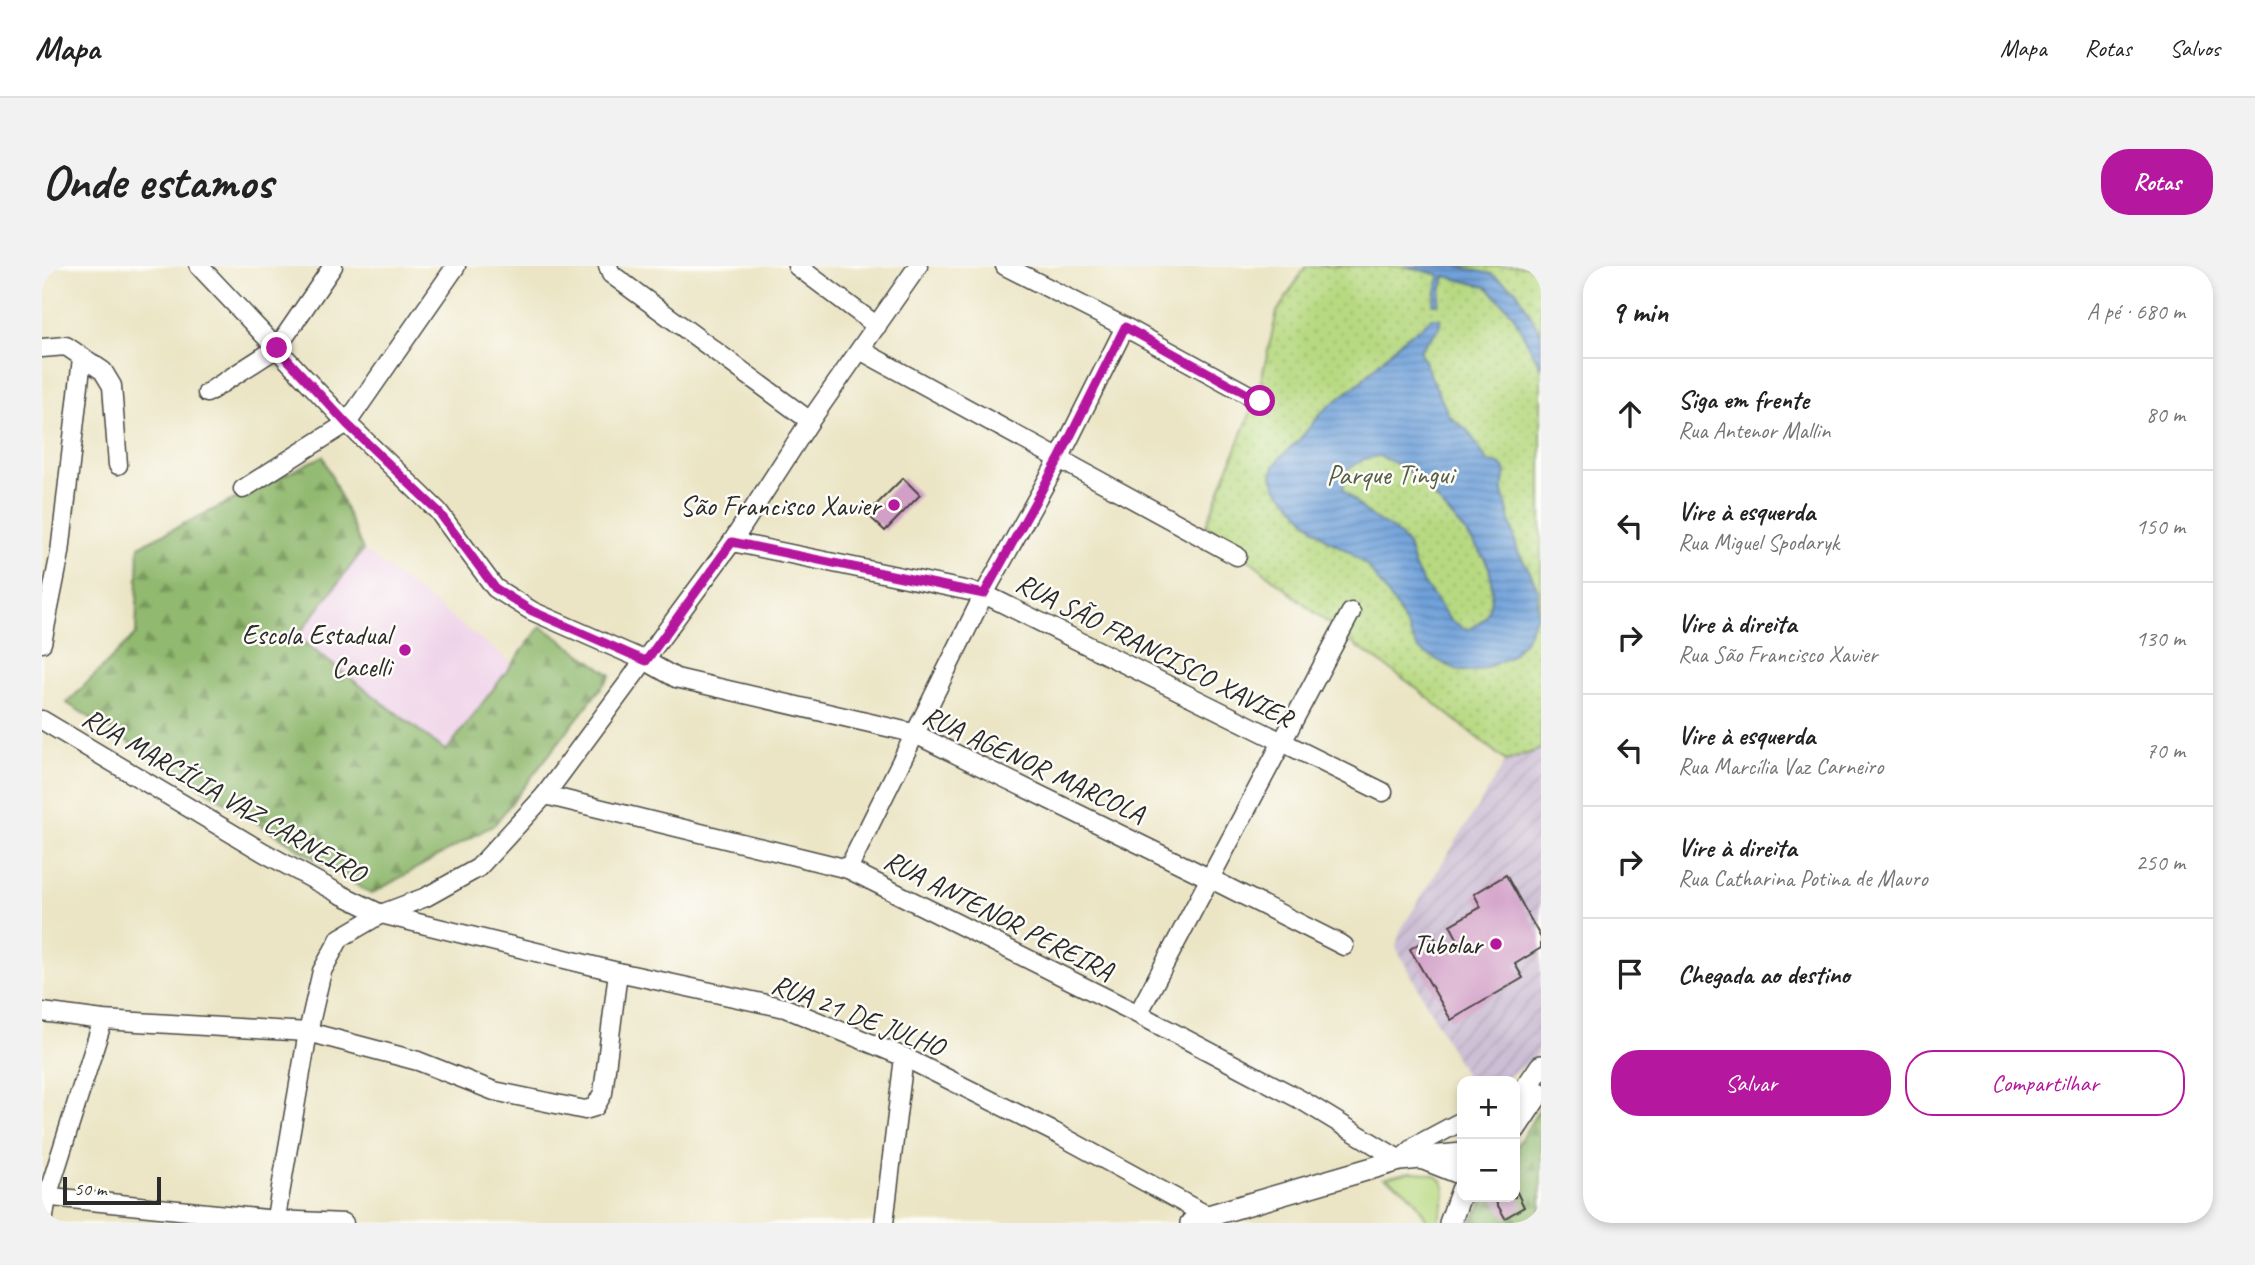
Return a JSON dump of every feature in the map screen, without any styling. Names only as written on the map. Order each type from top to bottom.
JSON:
[{"type":"main road","points":[[1520,1097],[1541,1066]]},
{"type":"main road","points":[[1520,1122],[1541,1090]]},
{"type":"main road","points":[[1199,1219],[1400,1160],[1457,1154]]},
{"type":"main road","points":[[1422,1158],[1457,1172]]},
{"type":"main road","points":[[1450,1223],[1458,1202]]},
{"type":"main road","points":[[1457,1223],[1468,1202]]},
{"type":"street","name":"RUA AGENOR MARCOLA","points":[[199,266],[347,424],[438,511],[495,588],[532,611],[646,661],[676,678],[914,733],[1344,946]]},
{"type":"street","points":[[207,393],[277,348],[332,266]]},
{"type":"street","points":[[243,489],[347,424],[456,266]]},
{"type":"street","points":[[608,266],[611,274],[810,421]]},
{"type":"street","points":[[797,266],[877,326]]},
{"type":"street","name":"RUA MARCÍLIA VAZ CARNEIRO","points":[[42,720],[263,852],[340,894],[372,918],[426,897],[478,868],[545,795],[732,542],[810,421],[918,266]]},
{"type":"street","points":[[1005,266],[1125,327],[1260,401]]},
{"type":"street","points":[[848,869],[984,594],[1059,459],[1125,327]]},
{"type":"street","points":[[42,348],[66,346],[103,371],[112,386],[118,465]]},
{"type":"street","points":[[860,350],[1237,556]]},
{"type":"street","points":[[42,643],[60,552],[82,358]]},
{"type":"street","name":"RUA SÃO FRANCISCO XAVIER","points":[[732,542],[984,594],[1383,792]]},
{"type":"street","points":[[1138,1014],[1351,612]]},
{"type":"street","name":"RUA ANTENOR PEREIRA","points":[[545,795],[848,869],[1138,1014],[1303,1101],[1400,1160]]},
{"type":"street","points":[[276,1221],[308,1032],[322,971],[340,938],[372,918]]},
{"type":"street","name":"RUA 21 DE JULHO","points":[[372,918],[785,1008],[904,1056],[1054,1132],[1199,1219]]},
{"type":"street","points":[[42,1012],[103,1020],[308,1032],[418,1061],[494,1091],[585,1110],[595,1107],[603,1093],[618,972]]},
{"type":"street","points":[[43,1223],[45,1197],[103,1020]]},
{"type":"street","points":[[884,1223],[904,1056]]},
{"type":"street","points":[[1400,1160],[1417,1144],[1457,1124]]},
{"type":"street","points":[[45,1197],[276,1221],[344,1223]]},
{"type":"shaded area","name":"Escola Estadual Cacelli","points":[[363,550],[513,664],[446,751],[297,637]]},
{"type":"shaded area","points":[[1541,749],[1541,1046],[1531,1062],[1508,1076],[1465,1076],[1396,947],[1400,931],[1506,761]]},
{"type":"green space","name":"Parque Tingui","points":[[1306,266],[1541,266],[1541,749],[1506,761],[1206,525],[1258,394],[1277,312]]},
{"type":"green space","points":[[323,456],[363,550],[297,637],[446,751],[541,626],[611,675],[495,824],[371,894],[67,703],[136,634],[139,546]]},
{"type":"green space","points":[[1541,1106],[1541,1223],[1470,1223],[1483,1202],[1520,1202],[1520,1141]]},
{"type":"green space","points":[[1409,1172],[1434,1175],[1444,1185],[1444,1201],[1437,1223],[1428,1223],[1411,1196],[1385,1178]]},
{"type":"water","points":[[1404,266],[1456,266],[1491,274],[1516,290],[1541,333],[1541,368],[1512,313],[1487,287],[1445,276],[1438,304],[1433,304],[1440,275]]},
{"type":"water","points":[[1431,318],[1440,318],[1439,328],[1420,352],[1449,416],[1468,431],[1488,462],[1500,464],[1505,470],[1503,492],[1518,552],[1538,590],[1537,615],[1525,640],[1510,657],[1481,670],[1469,672],[1457,670],[1418,649],[1397,608],[1368,567],[1350,552],[1327,540],[1314,528],[1277,488],[1272,477],[1274,466],[1323,411],[1360,382],[1404,338]],"holes":[[[1379,456],[1404,468],[1424,487],[1464,531],[1484,558],[1491,580],[1490,606],[1482,621],[1468,630],[1450,620],[1423,582],[1414,566],[1408,545],[1395,531],[1368,514],[1343,490],[1346,471],[1364,459]]]},
{"type":"building","name":"São Francisco Xavier","points":[[903,478],[920,495],[885,531],[867,514]]},
{"type":"building","name":"Tubolar","points":[[1506,875],[1541,938],[1541,948],[1515,964],[1523,978],[1451,1020],[1410,949],[1433,935],[1442,949],[1458,940],[1450,925],[1481,907],[1474,894]]},
{"type":"building","points":[[1520,1199],[1524,1207],[1505,1218],[1496,1202],[1520,1202]]},
{"type":"place","name":"São Francisco Xavier","points":[[894,505]]},
{"type":"place","name":"Escola Estadual Cacelli","points":[[405,650]]},
{"type":"place","name":"Tubolar","points":[[1496,944]]},
{"type":"route","points":[[277,348],[347,424],[438,511],[495,588],[532,611],[646,661],[732,542],[984,594],[1059,459],[1125,327],[1260,401]]}]
